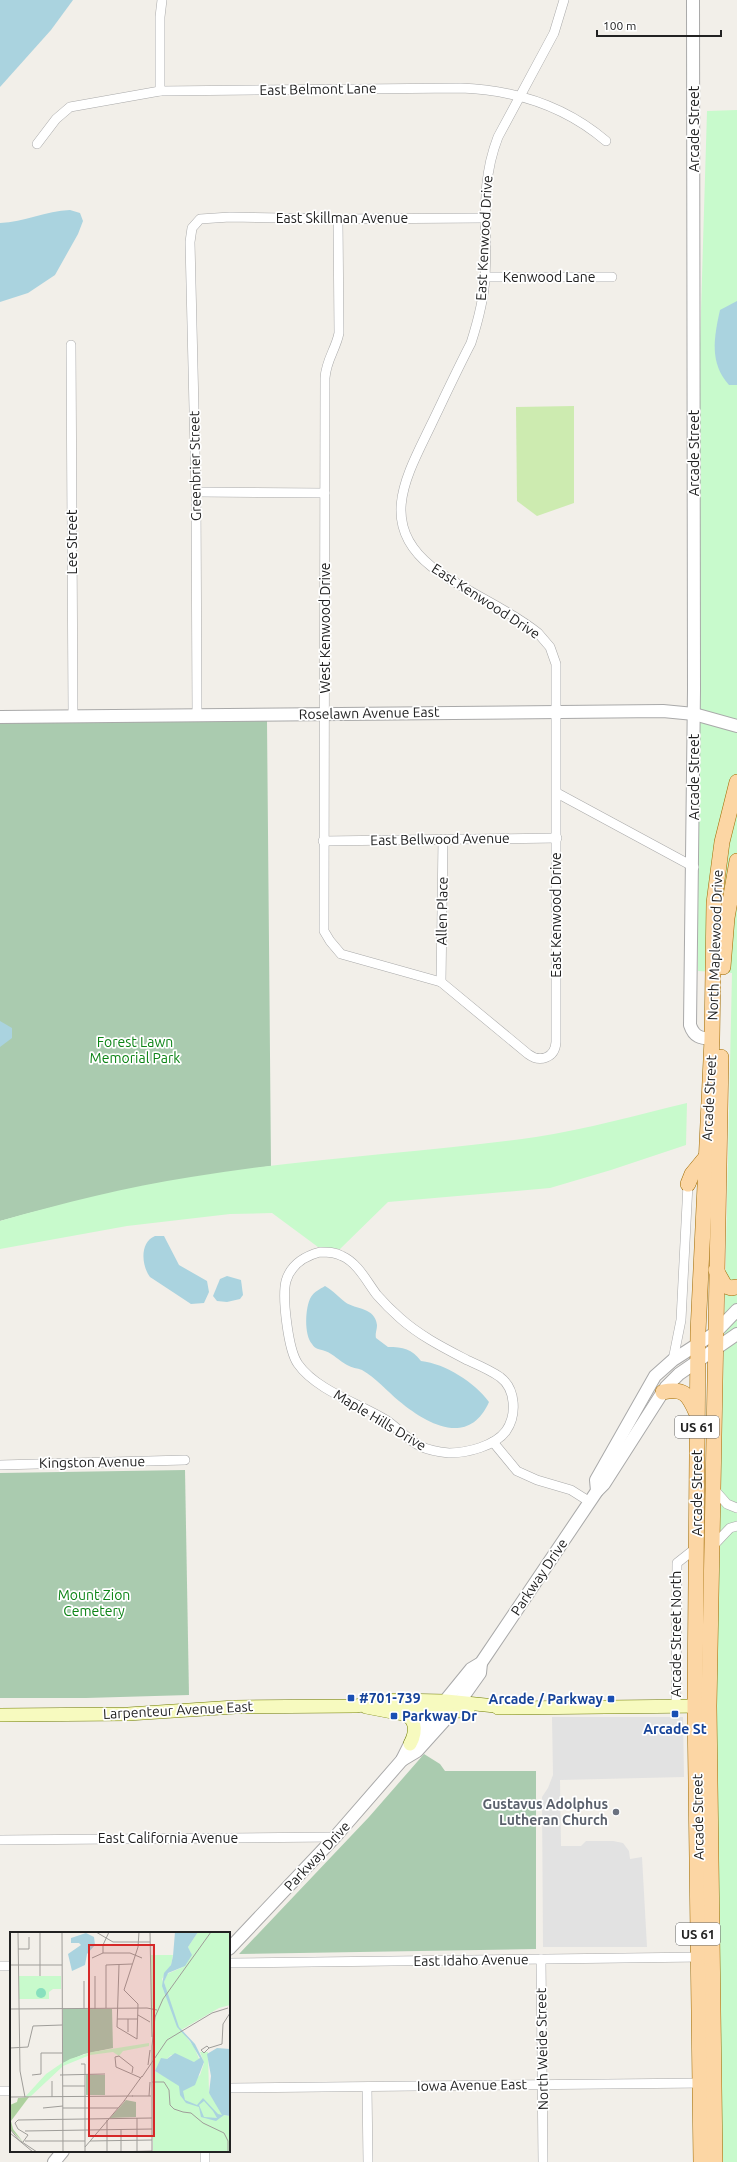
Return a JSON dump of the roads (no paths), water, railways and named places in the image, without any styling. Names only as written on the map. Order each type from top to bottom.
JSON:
[{"type":"main road","name":"North Maplewood Drive","points":[[717,1039],[714,903],[722,842],[737,782]]},
{"type":"main road","name":"North Maplewood Drive","points":[[717,1039],[724,954],[737,861]]},
{"type":"main road","name":"Arcade Street","points":[[701,2162],[707,2083],[702,1706],[696,1548],[698,1343],[717,1039]]},
{"type":"main road","name":"Arcade Street","points":[[702,1706],[712,1548],[716,1270],[710,1150]]},
{"type":"main road","points":[[688,1184],[692,1174],[710,1150]]},
{"type":"main road","points":[[716,1270],[725,1286],[731,1288],[737,1287]]},
{"type":"main road","points":[[663,1392],[681,1391],[689,1397],[697,1414]]},
{"type":"main road","name":"Larpenteur Avenue East","points":[[0,1715],[122,1714],[235,1707],[356,1706],[392,1700],[449,1706],[702,1706]]},
{"type":"main road","name":"Larpenteur Avenue East","points":[[356,1706],[392,1712],[449,1706]]},
{"type":"main road","points":[[392,1712],[406,1715],[413,1721],[415,1730],[410,1744]]},
{"type":"main road","name":"Arcade Street","points":[[707,2083],[715,2162]]},
{"type":"street","points":[[160,91],[160,18],[162,0]]},
{"type":"street","name":"East Kenwood Drive","points":[[441,982],[533,1058],[544,1059],[552,1054],[556,1042],[556,664],[544,639],[532,628],[425,560],[410,541],[402,516],[402,493],[405,480],[471,343],[482,302],[485,277],[486,180],[492,152],[554,33],[564,0]]},
{"type":"street","name":"Arcade Street","points":[[693,0],[694,867],[690,1025],[692,1033],[700,1038],[717,1039]]},
{"type":"street","name":"East Belmont Lane","points":[[37,144],[56,119],[70,107],[160,91],[461,88],[479,89],[520,97],[552,106],[571,116],[606,141]]},
{"type":"street","name":"East Skillman Avenue","points":[[200,219],[230,217],[338,219],[485,218]]},
{"type":"street","name":"Greenbrier Street","points":[[197,715],[196,492],[190,242],[192,228],[200,219]]},
{"type":"street","name":"West Kenwood Drive","points":[[338,219],[339,333],[326,368],[323,925],[326,936],[341,954],[441,982]]},
{"type":"street","name":"Kenwood Lane","points":[[485,277],[612,276]]},
{"type":"street","name":"Lee Street","points":[[71,345],[73,716]]},
{"type":"street","points":[[196,492],[325,493]]},
{"type":"street","name":"Roselawn Avenue East","points":[[0,717],[663,710],[694,714],[737,726]]},
{"type":"street","points":[[557,793],[694,867]]},
{"type":"street","name":"East Bellwood Avenue","points":[[323,840],[557,838]]},
{"type":"street","name":"Allen Place","points":[[441,982],[443,839]]},
{"type":"street","points":[[673,1360],[681,1320],[688,1184]]},
{"type":"street","name":"Maple Hills Drive","points":[[320,1252],[344,1256],[355,1265],[388,1307],[415,1330],[432,1341],[500,1377],[506,1384],[511,1394],[513,1415],[510,1425],[503,1434],[493,1442],[465,1451],[452,1453],[436,1452],[420,1446],[387,1421],[323,1386],[305,1373],[297,1364],[288,1340],[286,1281],[298,1262],[309,1255],[320,1252]]},
{"type":"street","name":"Parkway Drive","points":[[597,1491],[596,1480],[655,1376],[673,1360],[715,1333],[737,1310]]},
{"type":"street","name":"Parkway Drive","points":[[230,1948],[335,1837],[402,1760],[410,1744],[480,1673],[481,1663],[597,1491],[604,1484],[663,1392],[679,1374],[737,1334]]},
{"type":"street","points":[[493,1442],[517,1471],[537,1480],[571,1490],[590,1502]]},
{"type":"street","name":"Kingston Avenue","points":[[0,1465],[185,1460]]},
{"type":"street","points":[[712,1487],[727,1504],[737,1508]]},
{"type":"street","points":[[712,1548],[730,1528],[737,1526]]},
{"type":"street","name":"Arcade Street North","points":[[676,1706],[677,1563],[696,1548]]},
{"type":"street","name":"Parkway Drive","points":[[402,1760],[417,1750],[449,1706]]},
{"type":"street","name":"East California Avenue","points":[[0,1840],[335,1837]]},
{"type":"street","name":"East Idaho Avenue","points":[[230,1963],[706,1957]]},
{"type":"street","name":"North Weide Street","points":[[541,1959],[543,2162]]},
{"type":"street","name":"Iowa Avenue East","points":[[230,2088],[707,2083]]},
{"type":"street","points":[[367,2087],[368,2162]]},
{"type":"street","points":[[54,2162],[62,2152]]},
{"type":"water","points":[[0,0],[73,0],[51,30],[0,87]]},
{"type":"water","points":[[70,210],[80,213],[83,221],[78,234],[55,275],[28,293],[0,302],[0,223],[18,221],[52,212]]},
{"type":"water","points":[[737,301],[737,385],[729,385],[718,368],[715,340],[720,310]]},
{"type":"water","points":[[0,1021],[12,1028],[12,1038],[0,1047]]},
{"type":"water","points":[[155,1236],[164,1236],[179,1265],[207,1281],[209,1292],[204,1303],[191,1304],[150,1277],[145,1266],[144,1248],[150,1239]]},
{"type":"water","points":[[227,1276],[241,1280],[243,1295],[240,1299],[227,1302],[217,1301],[213,1296],[220,1279]]},
{"type":"water","points":[[325,1286],[349,1305],[369,1312],[373,1315],[376,1319],[377,1325],[376,1338],[388,1347],[411,1351],[421,1361],[450,1370],[476,1388],[489,1402],[481,1416],[471,1424],[459,1428],[435,1424],[410,1410],[367,1373],[349,1366],[331,1354],[314,1347],[309,1340],[307,1328],[306,1321],[308,1307],[312,1295]]},
{"type":"place","name":"#701-739","points":[[351,1698]]},
{"type":"place","name":"Arcade / Parkway","points":[[611,1699]]},
{"type":"place","name":"Arcade St","points":[[675,1714]]},
{"type":"place","name":"Parkway Dr","points":[[394,1716]]},
{"type":"place","name":"Gustavus Adolphus Lutheran Church","points":[[616,1812]]},
{"type":"park label","name":"Forest Lawn Memorial Park","points":[[135,1050]]},
{"type":"park label","name":"Mount Zion Cemetery","points":[[94,1604]]}]
